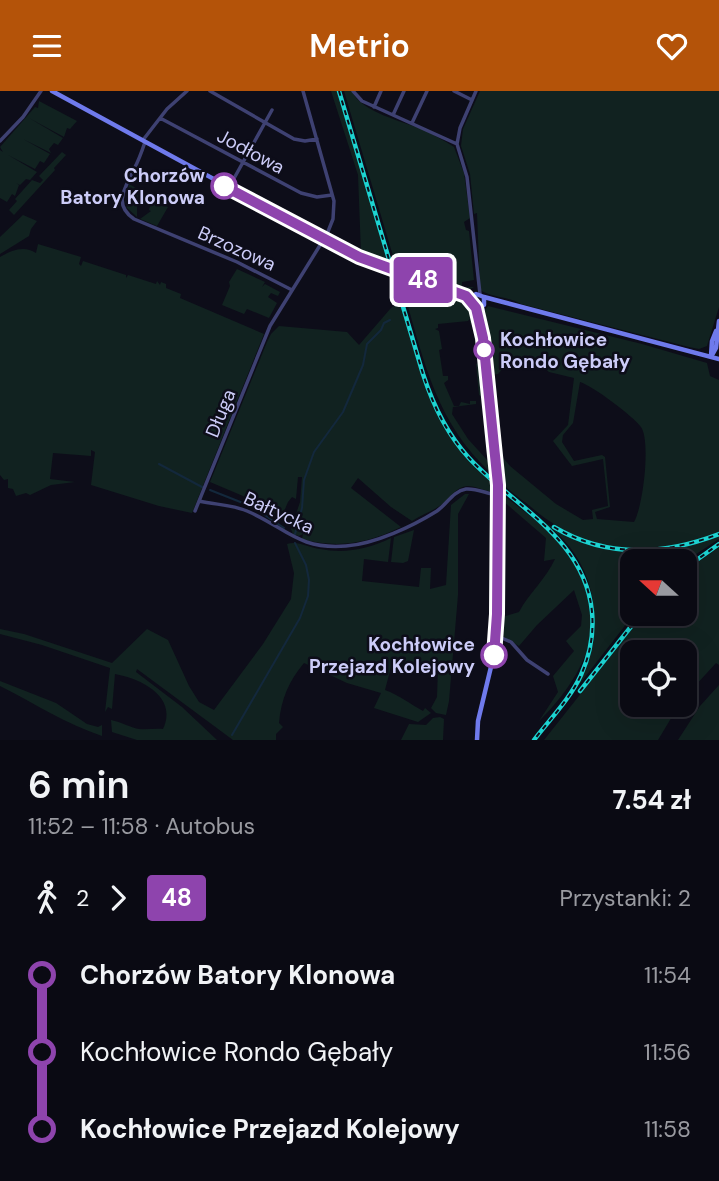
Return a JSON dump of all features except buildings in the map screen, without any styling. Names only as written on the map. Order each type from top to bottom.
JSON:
[{"type":"street","points":[[0,141],[23,117],[41,91]]},
{"type":"street","points":[[52,91],[359,257],[478,300],[509,304],[719,359]]},
{"type":"street","points":[[144,141],[160,118],[187,91]]},
{"type":"street","points":[[210,91],[296,140],[317,139]]},
{"type":"street","points":[[303,91],[332,195]]},
{"type":"street","points":[[353,91],[358,99],[457,144]]},
{"type":"street","points":[[374,107],[381,91]]},
{"type":"street","points":[[393,115],[404,91]]},
{"type":"street","points":[[412,123],[427,91]]},
{"type":"street","points":[[454,91],[472,100]]},
{"type":"street","points":[[476,91],[460,128],[457,144],[468,185],[498,495],[496,636],[479,715],[477,740]]},
{"type":"street","points":[[232,182],[272,110]]},
{"type":"street","name":"Jodłowa","points":[[160,118],[303,194],[317,197],[332,195]]},
{"type":"street","name":"Brzozowa","points":[[144,141],[122,195],[122,206],[126,213],[292,290]]},
{"type":"street","name":"Brzozowa","points":[[270,326],[325,239],[334,215],[332,195]]},
{"type":"street","points":[[711,357],[719,321]]},
{"type":"street","name":"Długa","points":[[195,511],[270,326]]},
{"type":"street","points":[[711,357],[716,348],[717,330]]},
{"type":"street","points":[[695,353],[704,351],[712,344]]},
{"type":"street","name":"Bałtycka","points":[[199,501],[238,507],[296,539],[336,547],[365,544],[384,537],[434,513],[461,490],[473,489],[498,495]]},
{"type":"street","points":[[496,636],[511,642],[525,659],[548,674]]},
{"type":"shaded area","points":[[331,91],[338,91],[340,95],[387,261],[361,253],[358,175]]},
{"type":"shaded area","points":[[344,91],[352,91],[364,105],[373,110],[424,130],[454,147],[464,173],[470,218],[464,222],[466,230],[469,231],[474,280],[462,282],[462,287],[474,287],[468,290],[396,266]]},
{"type":"shaded area","points":[[480,91],[719,91],[719,307],[707,346],[699,349],[689,347],[521,304],[480,290],[477,213],[474,214],[470,174],[461,146],[463,129]]},
{"type":"shaded area","points":[[39,101],[77,121],[70,129],[67,128],[64,137],[29,118],[63,138],[58,145],[54,143],[49,149],[51,153],[23,139],[50,154],[44,163],[40,161],[35,169],[8,155],[37,172],[30,180],[26,179],[20,185],[16,183],[19,185],[15,196],[12,194],[7,202],[0,198],[0,150],[3,152],[0,147],[35,107],[38,108]]},
{"type":"shaded area","points":[[62,152],[66,155],[55,170],[14,215],[9,210],[17,201],[15,199],[32,180],[40,183],[43,180],[39,176]]},
{"type":"shaded area","points":[[129,184],[143,192],[140,202],[137,203],[137,217],[126,207],[129,205],[125,202]]},
{"type":"shaded area","points":[[152,198],[168,207],[157,226],[140,219],[151,211]]},
{"type":"shaded area","points":[[23,215],[37,221],[29,236],[0,254],[0,237]]},
{"type":"shaded area","points":[[38,244],[81,257],[81,266],[83,261],[126,275],[126,278],[128,275],[156,284],[157,281],[160,285],[161,282],[166,284],[166,288],[181,294],[180,298],[264,334],[192,513],[91,485],[95,452],[91,450],[91,456],[53,453],[50,479],[75,482],[51,485],[30,495],[26,493],[16,496],[13,489],[8,488],[8,479],[4,480],[0,475],[0,257],[18,249],[36,253]]},
{"type":"shaded area","points":[[237,269],[265,282],[262,287],[265,284],[280,292],[278,296],[271,293],[268,297],[277,303],[269,318],[247,309],[244,314],[222,305],[230,286],[229,282]]},
{"type":"shaded area","points":[[420,282],[462,298],[473,314],[468,321],[438,324],[435,329],[439,331],[443,376],[448,376],[444,383],[454,406],[459,406],[461,402],[470,404],[470,401],[476,401],[476,404],[453,407],[452,414],[468,439],[488,461],[488,435],[493,475],[458,435],[427,370],[405,296],[434,289],[421,289]]},
{"type":"shaded area","points":[[400,302],[423,379],[442,422],[473,463],[494,484],[493,491],[463,487],[438,507],[412,521],[391,507],[358,478],[351,488],[401,527],[353,543],[328,544],[302,539],[303,534],[293,534],[291,529],[300,502],[302,477],[298,477],[296,499],[292,497],[288,502],[280,521],[243,496],[210,482],[267,342],[279,326],[347,332],[359,345],[391,308]]},
{"type":"shaded area","points":[[488,306],[707,363],[710,376],[719,380],[719,533],[669,546],[644,548],[598,543],[553,523],[508,489],[499,475],[495,457],[492,408],[495,402],[500,454],[510,466],[556,504],[583,520],[593,519],[592,510],[608,506],[603,459],[572,466],[553,441],[568,425],[574,378],[549,372],[538,363],[506,365],[498,374],[491,375],[493,393],[491,392],[485,310]],"holes":[[[580,382],[630,416],[644,434],[645,474],[634,522],[597,519],[595,512],[610,507],[605,457],[602,455],[574,461],[562,442],[563,435],[573,423]]]},
{"type":"shaded area","points":[[474,315],[481,352],[482,397],[479,395],[473,323],[470,323]]},
{"type":"shaded area","points":[[469,494],[458,514],[458,595],[446,715],[436,713],[431,708],[437,697],[438,668],[410,664],[407,671],[391,667],[385,690],[431,713],[418,722],[374,708],[381,693],[347,683],[304,663],[284,698],[279,723],[283,727],[276,734],[276,740],[233,740],[137,669],[136,672],[182,707],[217,740],[137,740],[112,732],[111,720],[139,729],[163,729],[166,708],[155,691],[136,680],[115,674],[112,709],[108,707],[105,712],[110,668],[0,634],[0,629],[24,634],[112,663],[147,629],[168,640],[199,702],[214,710],[263,644],[291,599],[294,573],[287,544],[347,551],[365,548],[391,538],[388,562],[364,559],[362,581],[419,587],[421,568],[431,568],[430,589],[446,585],[451,505]]},
{"type":"shaded area","points":[[502,494],[564,547],[583,582],[590,610],[590,637],[579,669],[539,721],[558,692],[553,676],[574,651],[566,641],[581,626],[582,615],[574,590],[519,646],[500,635],[502,617],[519,612],[555,559],[544,561],[546,538],[503,501]]},
{"type":"shaded area","points":[[537,516],[579,541],[620,550],[620,627],[624,627],[575,690],[589,655],[594,617],[588,580],[569,546]]},
{"type":"shaded area","points":[[414,530],[408,561],[391,562],[394,537]]},
{"type":"shaded area","points":[[719,536],[719,539],[697,553],[697,549],[664,549]]},
{"type":"shaded area","points":[[719,547],[719,665],[716,663],[697,684],[697,640],[623,640],[634,627],[697,626],[697,563]]},
{"type":"shaded area","points":[[620,644],[620,717],[672,717],[658,740],[544,740]]},
{"type":"shaded area","points":[[0,681],[56,703],[87,724],[98,727],[102,725],[102,736],[0,686]]},
{"type":"shaded area","points":[[719,685],[719,740],[678,740],[693,717],[697,717],[700,706]]},
{"type":"shaded area","points":[[433,718],[444,719],[443,740],[401,740],[409,724],[426,725]]},
{"type":"waterway","points":[[295,534],[302,508],[304,480],[314,452],[343,412],[363,365],[367,344],[384,323],[390,320]]},
{"type":"waterway","points":[[159,464],[202,487]]},
{"type":"waterway","points":[[210,490],[253,507],[284,528]]},
{"type":"waterway","points":[[232,735],[300,618],[308,596],[306,565],[295,543]]},
{"type":"railway","points":[[339,91],[423,374],[441,418],[469,458],[562,544],[587,586],[592,612],[592,636],[587,660],[571,692],[534,740]]},
{"type":"railway","points":[[554,527],[594,544],[635,550],[677,546],[719,534]]},
{"type":"railway","points":[[697,560],[719,544]]},
{"type":"railway","points":[[580,691],[631,627]]},
{"type":"bus line","name":"48","points":[[224,186],[359,257],[466,296],[476,308],[483,338],[498,485],[494,655]]},
{"type":"place","name":"Chorzów Batory Klonowa","points":[[224,186]]},
{"type":"place","name":"Kochłowice Rondo Gębały","points":[[484,350]]},
{"type":"place","name":"Kochłowice Przejazd Kolejowy","points":[[494,655]]}]
